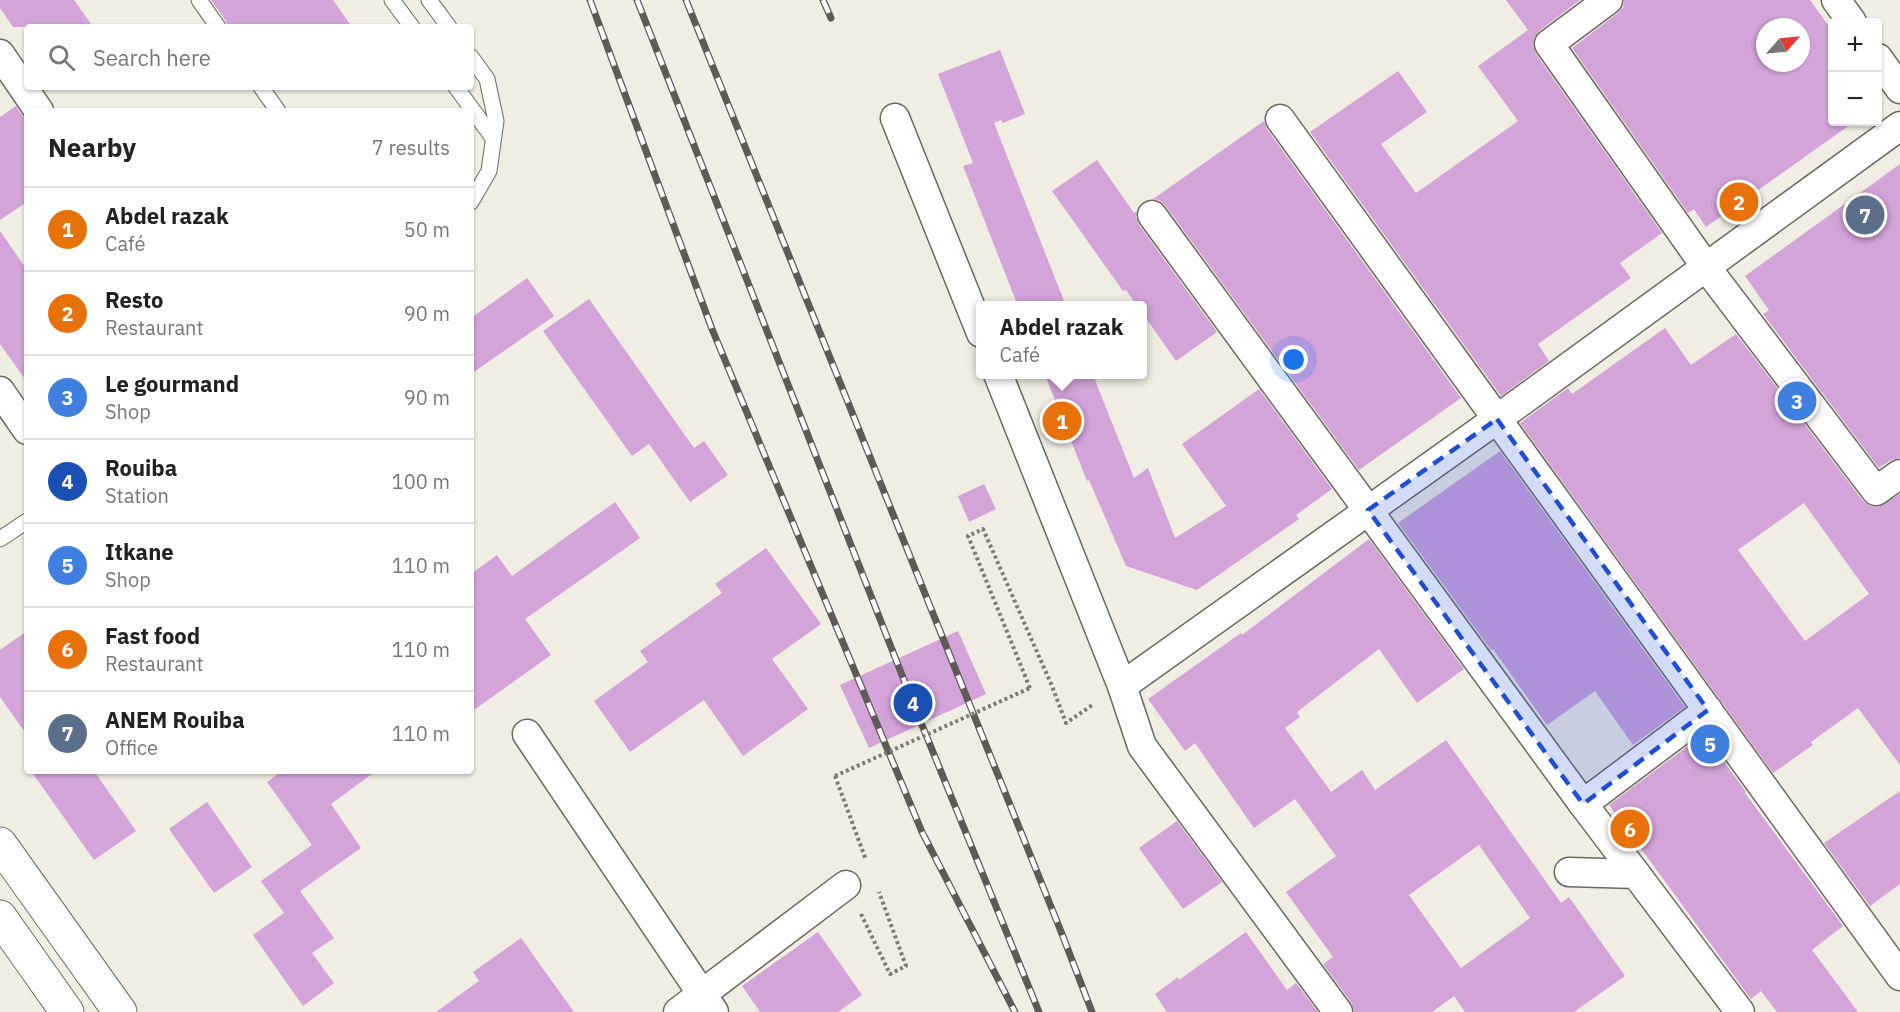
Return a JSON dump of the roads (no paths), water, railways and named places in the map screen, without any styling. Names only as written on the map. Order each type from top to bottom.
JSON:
[{"type":"main road","points":[[0,844],[120,1012]]},
{"type":"main road","points":[[0,917],[67,1012]]},
{"type":"street","points":[[1608,0],[1549,44],[1706,267],[1876,491],[1900,474]]},
{"type":"street","points":[[1836,0],[1849,18]]},
{"type":"street","points":[[0,54],[24,89]]},
{"type":"street","points":[[1882,64],[1900,89]]},
{"type":"street","points":[[25,90],[37,108]]},
{"type":"street","points":[[895,117],[976,320]]},
{"type":"street","points":[[1280,119],[1900,976]]},
{"type":"street","points":[[1122,686],[1497,419],[1900,126]]},
{"type":"street","points":[[1152,215],[1583,804],[1740,1012]]},
{"type":"street","points":[[1000,379],[1122,686],[1143,746],[1338,1012]]},
{"type":"street","points":[[0,391],[24,426]]},
{"type":"street","points":[[1583,804],[1708,710]]},
{"type":"street","points":[[527,734],[708,1003]]},
{"type":"street","points":[[1569,872],[1636,874]]},
{"type":"street","points":[[678,1012],[708,1003],[846,885]]},
{"type":"lane","points":[[199,0],[216,24]]},
{"type":"lane","points":[[392,0],[410,24]]},
{"type":"lane","points":[[429,0],[447,24]]},
{"type":"lane","points":[[474,61],[486,79],[496,122],[489,171],[474,197]]},
{"type":"lane","points":[[263,90],[276,108]]},
{"type":"lane","points":[[458,90],[471,108]]},
{"type":"lane","points":[[474,112],[493,138]]},
{"type":"lane","points":[[0,539],[24,522]]},
{"type":"railway","points":[[590,0],[712,329],[922,832],[1015,1012]]},
{"type":"railway","points":[[637,0],[913,703],[1039,1012]]},
{"type":"railway","points":[[686,0],[1092,1012]]},
{"type":"railway","points":[[823,0],[831,18]]},
{"type":"place","name":"Resto","points":[[1739,202]]},
{"type":"place","name":"ANEM Rouiba","points":[[1865,215]]},
{"type":"place","name":"Le gourmand","points":[[1797,401]]},
{"type":"place","name":"Abdel razak","points":[[1062,421]]},
{"type":"place","name":"Rouiba","points":[[913,703]]},
{"type":"place","name":"Itkane","points":[[1710,744]]},
{"type":"place","name":"Fast food","points":[[1630,829]]}]
